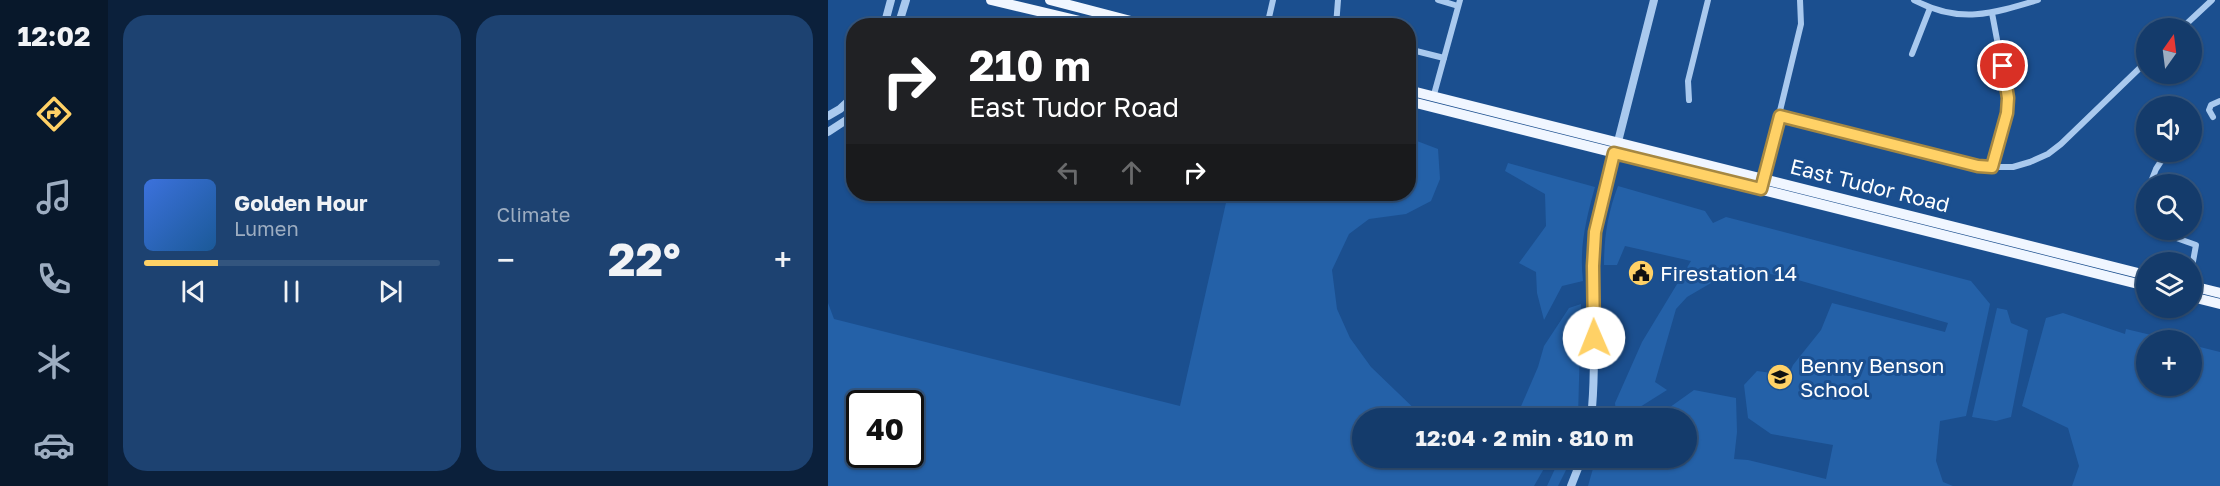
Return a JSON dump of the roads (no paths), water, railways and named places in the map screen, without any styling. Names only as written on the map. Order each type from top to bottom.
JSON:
[{"type":"main road","points":[[991,0],[1067,18]]},
{"type":"main road","points":[[1050,0],[1119,18]]},
{"type":"main road","name":"East Tudor Road","points":[[1416,94],[1432,102]]},
{"type":"main road","name":"East Tudor Road","points":[[1416,101],[1432,102],[1616,147],[2136,283]]},
{"type":"main road","name":"East Tudor Road","points":[[1762,184],[2136,272]]},
{"type":"main road","points":[[2202,288],[2220,293]]},
{"type":"main road","points":[[2202,300],[2220,304]]},
{"type":"street","points":[[887,18],[891,0]]},
{"type":"street","points":[[900,18],[906,0]]},
{"type":"street","points":[[1269,18],[1273,0]]},
{"type":"street","points":[[1337,18],[1338,0]]},
{"type":"street","points":[[1432,102],[1459,3],[1438,0]]},
{"type":"street","points":[[1592,408],[1594,244],[1600,208],[1654,0]]},
{"type":"street","points":[[1689,100],[1688,81],[1708,0]]},
{"type":"street","points":[[1762,184],[1801,24],[1800,0]]},
{"type":"street","points":[[1914,0],[1930,8],[1969,16],[1992,13],[2038,0]]},
{"type":"street","points":[[2193,18],[2212,0]]},
{"type":"street","points":[[1912,54],[1930,8]]},
{"type":"street","points":[[1992,13],[2008,98],[2007,113],[1992,167]]},
{"type":"street","points":[[1416,51],[1444,58]]},
{"type":"street","points":[[1780,116],[1978,166],[2013,167],[2048,154],[2061,144],[2136,72]]},
{"type":"street","points":[[2213,117],[2209,110],[2211,105],[2220,101]]},
{"type":"street","points":[[828,116],[846,103]]},
{"type":"street","points":[[828,132],[846,120]]},
{"type":"street","points":[[2182,240],[2196,245],[2195,252]]},
{"type":"street","points":[[1571,486],[1578,468]]},
{"type":"place","name":"Firestation 14","points":[[1641,273]]},
{"type":"place","name":"Benny Benson School","points":[[1780,377]]}]
